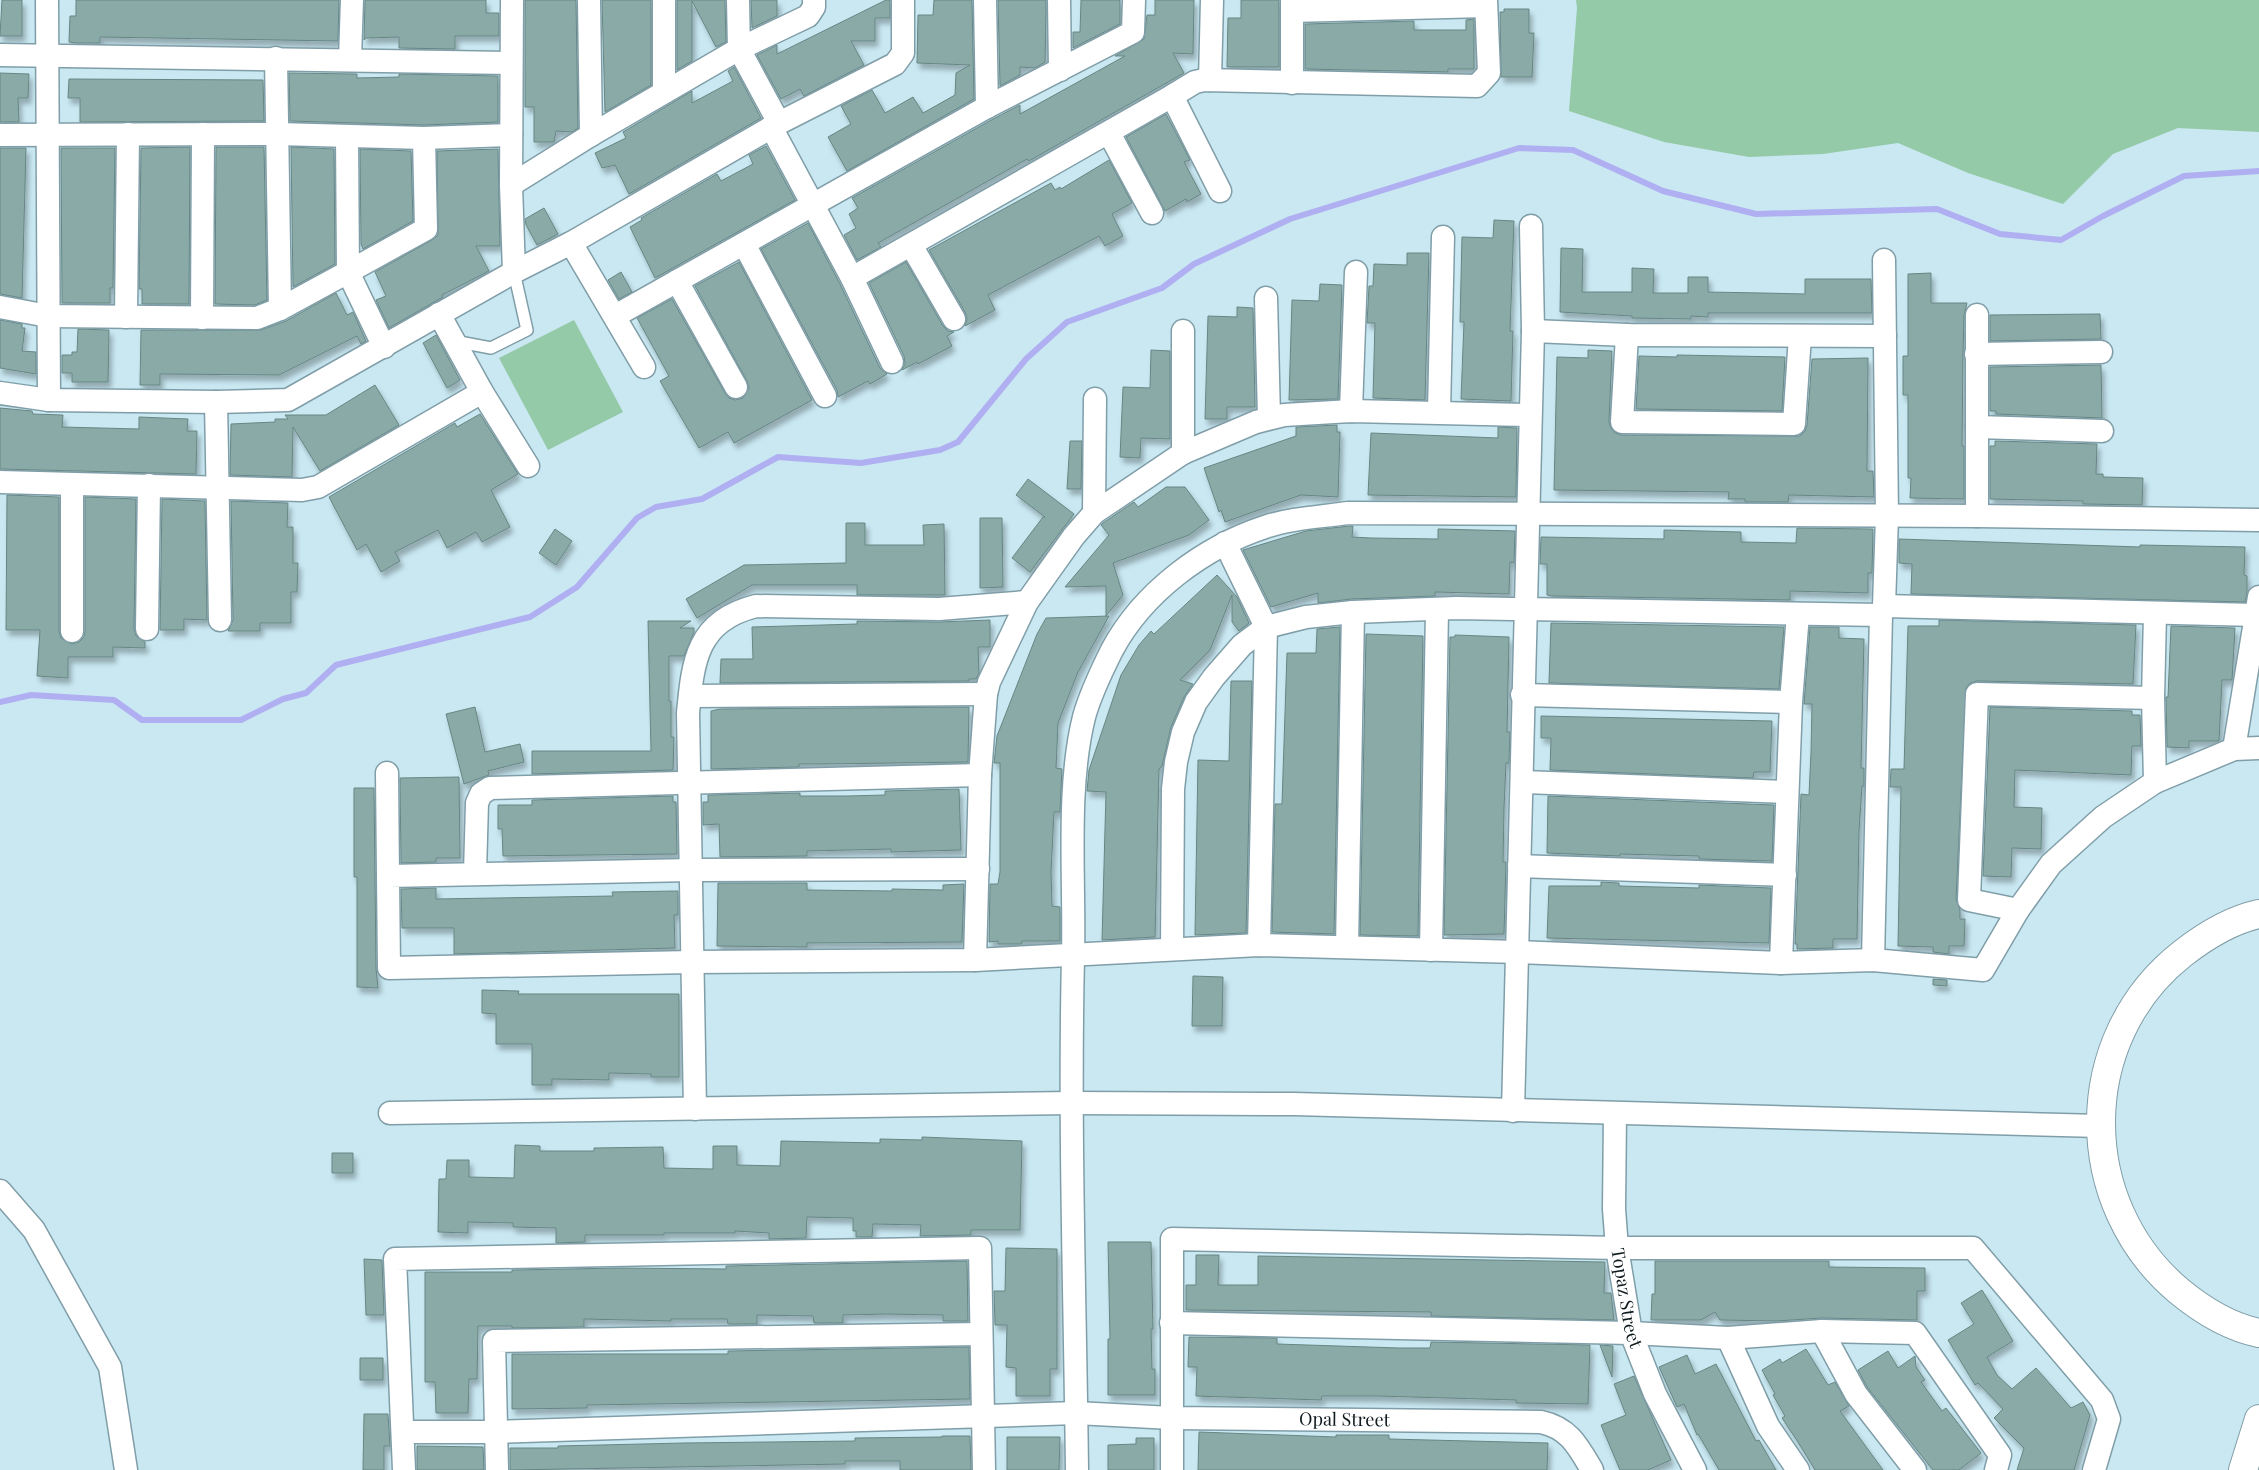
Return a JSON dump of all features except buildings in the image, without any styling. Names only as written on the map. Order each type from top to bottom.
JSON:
[{"type":"street","points":[[47,0],[49,400]]},
{"type":"street","points":[[350,59],[352,0]]},
{"type":"street","points":[[512,0],[511,185],[514,272]]},
{"type":"street","points":[[590,0],[591,136]]},
{"type":"street","points":[[664,0],[664,92]]},
{"type":"street","points":[[738,0],[739,49],[814,206],[852,278],[892,362]]},
{"type":"street","points":[[511,185],[739,49],[808,16],[814,7],[814,0]]},
{"type":"street","points":[[0,393],[49,400],[216,402],[288,400],[514,272],[571,243],[775,125],[895,64],[903,53],[903,0]]},
{"type":"street","points":[[985,0],[987,107]]},
{"type":"street","points":[[1059,0],[1060,70]]},
{"type":"street","points":[[615,316],[814,206],[987,107],[1133,32],[1134,0]]},
{"type":"street","points":[[1210,80],[1212,0]]},
{"type":"street","points":[[852,278],[1196,82],[1210,80],[1292,83],[1477,86],[1489,73],[1486,3],[1292,5],[1292,83]]},
{"type":"street","points":[[0,54],[511,63]]},
{"type":"street","points":[[276,58],[280,309]]},
{"type":"street","points":[[1172,96],[1220,192]]},
{"type":"street","points":[[1109,133],[1152,213]]},
{"type":"street","points":[[126,317],[128,134]]},
{"type":"street","points":[[202,318],[203,134]]},
{"type":"street","points":[[0,135],[278,134],[424,138],[511,136]]},
{"type":"street","points":[[347,136],[348,272],[384,347]]},
{"type":"street","points":[[0,307],[48,316],[202,318],[257,318],[280,309],[426,230],[424,138]]},
{"type":"street","points":[[1514,1111],[1519,866],[1523,782],[1522,695],[1533,331],[1530,226]]},
{"type":"street","points":[[1439,412],[1443,237]]},
{"type":"street","points":[[571,243],[644,367]]},
{"type":"street","points":[[744,244],[825,396]]},
{"type":"street","points":[[911,245],[954,319]]},
{"type":"street","points":[[1873,960],[1882,611],[1887,516],[1884,260]]},
{"type":"street","points":[[1351,411],[1356,272]]},
{"type":"street","points":[[677,281],[736,387]]},
{"type":"street","points":[[1266,298],[1269,417]]},
{"type":"street","points":[[440,314],[482,392],[528,466]]},
{"type":"street","points":[[1977,315],[1977,516]]},
{"type":"street","points":[[1183,331],[1183,453]]},
{"type":"street","points":[[1533,331],[1627,335],[1885,336]]},
{"type":"street","points":[[1627,335],[1622,422],[1794,424],[1800,336]]},
{"type":"street","points":[[1976,354],[2101,352]]},
{"type":"street","points":[[0,482],[302,490],[318,487],[482,392]]},
{"type":"street","points":[[1094,513],[1096,398]]},
{"type":"street","points":[[216,402],[220,620]]},
{"type":"street","points":[[975,960],[980,775],[986,694],[1002,652],[1027,602],[1074,536],[1094,513],[1183,453],[1269,417],[1351,411],[1530,415]]},
{"type":"street","points":[[1977,427],[2102,431]]},
{"type":"street","points":[[72,484],[72,631]]},
{"type":"street","points":[[146,630],[149,486]]},
{"type":"street","points":[[1077,1470],[1072,1103],[1074,805],[1078,758],[1084,716],[1113,648],[1136,616],[1192,561],[1225,542],[1266,526],[1348,513],[1977,516],[2259,520]]},
{"type":"street","points":[[1225,542],[1266,627],[1260,945]]},
{"type":"street","points":[[695,1109],[688,730],[693,668],[699,646],[713,629],[728,616],[744,608],[756,606],[940,608],[1027,602]]},
{"type":"street","points":[[1172,948],[1173,789],[1176,762],[1183,732],[1196,702],[1214,677],[1242,645],[1266,627],[1306,617],[1353,612],[1437,610],[1798,614],[1882,611],[2155,614],[2258,606],[2234,749]]},
{"type":"street","points":[[1431,950],[1437,610]]},
{"type":"street","points":[[1347,947],[1353,612]]},
{"type":"street","points":[[1781,963],[1791,702],[1798,614]]},
{"type":"street","points":[[2155,614],[2153,698],[2155,782]]},
{"type":"street","points":[[690,696],[986,694]]},
{"type":"street","points":[[2018,910],[1969,900],[1977,694],[2153,698]]},
{"type":"street","points":[[1522,695],[1791,702]]},
{"type":"street","points":[[387,773],[390,968],[692,962],[975,960],[1073,956],[1172,948],[1260,945],[1518,952],[1781,963],[1873,960],[1983,970],[2018,910],[2050,864],[2103,817],[2155,782],[2234,749],[2259,748]]},
{"type":"street","points":[[475,873],[477,803],[481,794],[490,788],[980,775]]},
{"type":"street","points":[[1523,782],[1787,792]]},
{"type":"street","points":[[1519,866],[1785,875]]},
{"type":"street","points":[[388,876],[692,870],[978,869]]},
{"type":"street","points":[[2259,914],[2225,926],[2196,943],[2170,964],[2147,988],[2129,1016],[2114,1046],[2105,1078],[2100,1126],[2102,1152],[2115,1203],[2126,1227],[2144,1255],[2166,1280],[2192,1302],[2220,1319],[2259,1333]]},
{"type":"street","points":[[390,1113],[1072,1103],[1294,1104],[2100,1126]]},
{"type":"street","name":"Topaz Street","points":[[1615,1114],[1614,1192],[1617,1248],[1631,1334],[1655,1394],[1694,1470]]},
{"type":"street","points":[[0,1191],[34,1230],[110,1367],[126,1470]]},
{"type":"street","points":[[1172,1470],[1172,1239],[1617,1248],[1973,1248],[2102,1400],[2109,1419],[2094,1470]]},
{"type":"street","points":[[404,1470],[404,1432],[395,1259],[980,1248],[980,1334],[984,1470]]},
{"type":"street","points":[[1171,1323],[1728,1338],[1822,1331],[1915,1333],[2000,1455],[1996,1470]]},
{"type":"street","points":[[1822,1331],[1856,1394],[1915,1470]]},
{"type":"street","points":[[497,1470],[494,1341],[980,1334]]},
{"type":"street","points":[[1728,1338],[1768,1426],[1798,1470]]},
{"type":"street","name":"Opal Street","points":[[404,1432],[496,1432],[1076,1413],[1172,1418],[1540,1422],[1563,1430],[1573,1440],[1592,1470]]},
{"type":"street","points":[[2243,1470],[2259,1419]]},
{"type":"lane","points":[[454,341],[491,348],[527,330],[514,272]]},
{"type":"green space","points":[[1576,0],[2259,0],[2259,132],[2178,128],[2113,154],[2063,204],[1968,173],[1898,143],[1823,154],[1749,157],[1664,142],[1569,111],[1577,8]]},
{"type":"green space","points":[[574,320],[623,412],[548,450],[499,358]]},
{"type":"waterway","points":[[0,702],[31,695],[114,700],[142,720],[241,720],[283,699],[306,693],[336,665],[530,617],[577,587],[637,518],[656,507],[702,499],[778,457],[861,463],[940,450],[958,442],[1026,359],[1067,322],[1162,288],[1194,264],[1290,219],[1519,148],[1573,150],[1663,191],[1756,214],[1937,209],[2000,234],[2061,240],[2103,216],[2184,176],[2259,171]]}]
